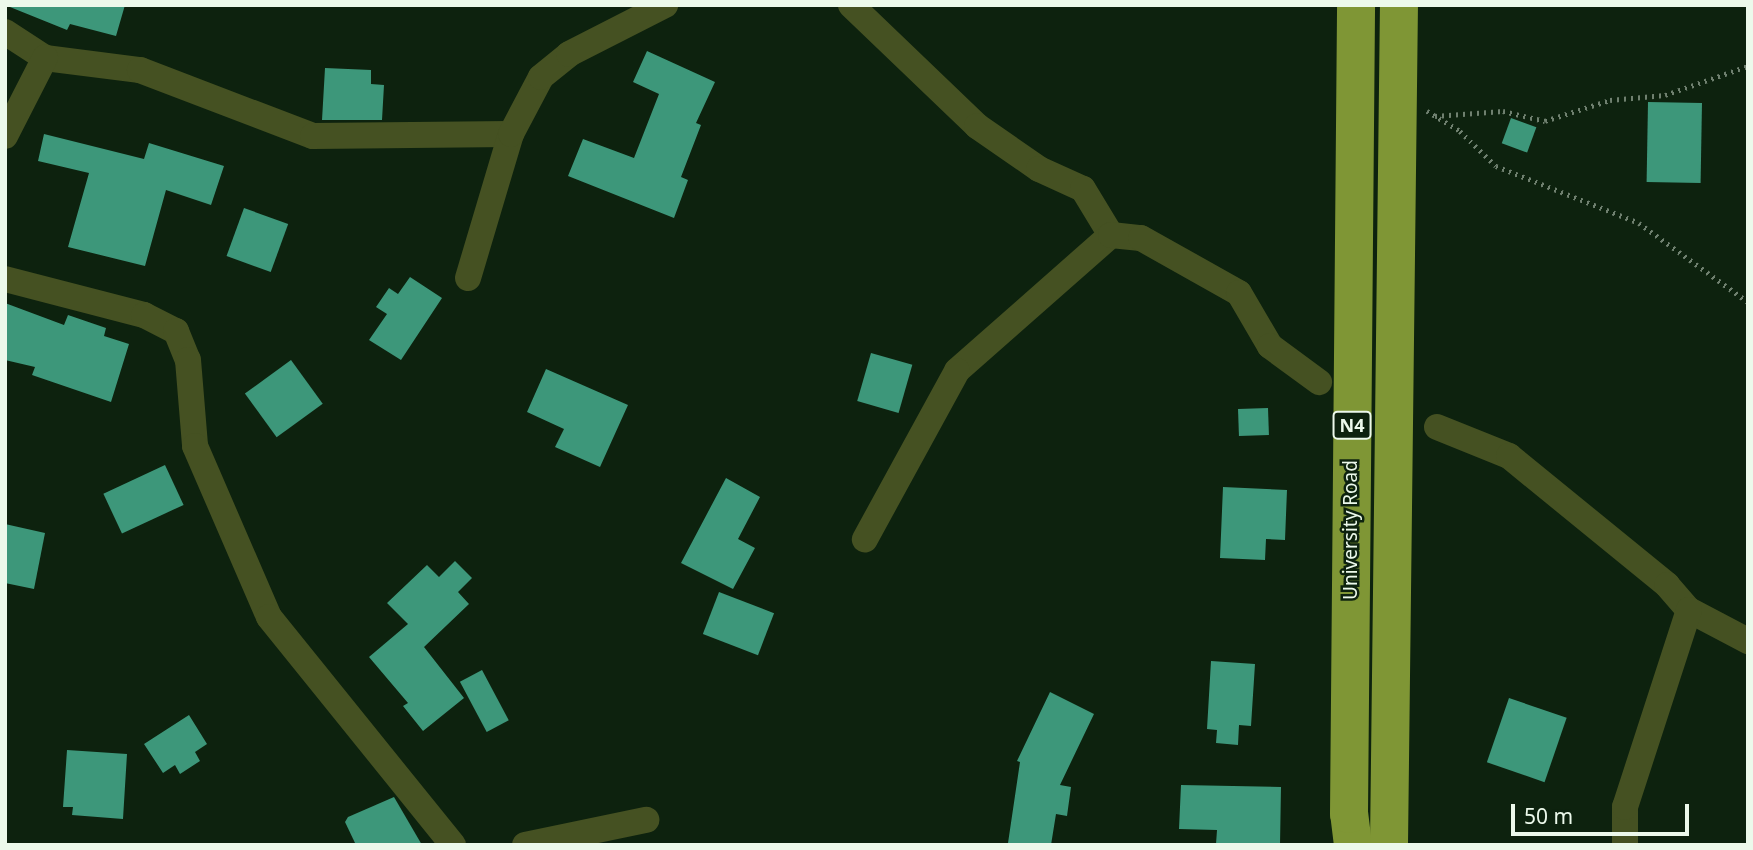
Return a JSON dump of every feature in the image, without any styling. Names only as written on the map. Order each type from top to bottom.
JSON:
[{"type":"highway","name":"University Road","points":[[1353,845],[1349,814],[1356,5]]},
{"type":"highway","name":"University Road","points":[[1389,845],[1399,5]]},
{"type":"street","points":[[468,278],[511,134],[541,77],[569,54],[666,5]]},
{"type":"street","points":[[851,5],[977,126],[1038,169],[1083,189],[1111,235]]},
{"type":"street","points":[[5,32],[45,58],[140,70],[313,136],[511,134]]},
{"type":"street","points":[[5,136],[45,58]]},
{"type":"street","points":[[865,539],[957,371],[1111,235],[1141,238],[1239,293],[1270,346],[1319,382]]},
{"type":"street","points":[[5,279],[144,315],[176,331],[188,360],[195,446],[269,617],[453,845]]},
{"type":"street","points":[[1437,427],[1509,456],[1667,585],[1689,610],[1748,641]]},
{"type":"street","points":[[1625,845],[1625,807],[1689,610]]},
{"type":"street","points":[[526,845],[646,820]]},
{"type":"path","points":[[1434,116],[1503,111],[1545,121],[1610,100],[1665,95],[1748,66]]},
{"type":"path","points":[[1399,92],[1460,131],[1496,166],[1639,223],[1748,302]]},
{"type":"building","points":[[5,5],[125,5],[116,36],[70,24],[67,30]]},
{"type":"building","points":[[647,51],[715,82],[696,123],[701,125],[681,177],[688,180],[674,218],[568,176],[583,139],[634,158],[659,94],[633,82]]},
{"type":"building","points":[[325,68],[371,70],[371,84],[384,85],[382,120],[322,120]]},
{"type":"building","points":[[1648,102],[1702,103],[1701,183],[1647,182]]},
{"type":"building","points":[[1511,118],[1536,127],[1527,153],[1502,143]]},
{"type":"building","points":[[44,134],[144,159],[149,143],[224,166],[211,205],[166,190],[145,266],[68,247],[89,173],[38,161]]},
{"type":"building","points":[[244,208],[288,224],[271,272],[227,256]]},
{"type":"building","points":[[410,277],[442,298],[401,360],[369,340],[387,314],[376,307],[389,288],[398,294]]},
{"type":"building","points":[[5,303],[64,325],[68,315],[106,328],[104,336],[129,344],[111,402],[32,375],[35,367],[5,360]]},
{"type":"building","points":[[871,353],[912,365],[899,413],[857,401]]},
{"type":"building","points":[[291,360],[323,404],[277,437],[245,394]]},
{"type":"building","points":[[546,369],[628,405],[600,467],[555,447],[564,429],[527,412]]},
{"type":"building","points":[[1268,408],[1269,435],[1239,436],[1238,409]]},
{"type":"building","points":[[165,465],[184,505],[122,534],[103,494]]},
{"type":"building","points":[[726,478],[760,497],[738,539],[755,548],[733,589],[681,563]]},
{"type":"building","points":[[1223,487],[1287,490],[1285,540],[1266,539],[1265,560],[1220,558]]},
{"type":"building","points":[[5,524],[45,533],[34,589],[5,583]]},
{"type":"building","points":[[455,561],[472,578],[458,592],[469,604],[424,647],[464,698],[423,731],[403,706],[408,703],[369,657],[408,624],[387,603],[427,565],[439,577]]},
{"type":"building","points":[[719,592],[774,613],[758,655],[703,634]]},
{"type":"building","points":[[1211,661],[1255,664],[1251,726],[1239,725],[1238,745],[1216,743],[1217,730],[1207,729]]},
{"type":"building","points":[[482,670],[509,720],[487,732],[460,682]]},
{"type":"building","points":[[1050,692],[1094,714],[1060,785],[1071,787],[1067,816],[1056,814],[1051,845],[1008,843],[1020,762],[1017,761]]},
{"type":"building","points":[[1509,698],[1567,718],[1545,782],[1487,762]]},
{"type":"building","points":[[189,715],[207,744],[195,752],[200,761],[180,774],[175,765],[163,773],[144,744]]},
{"type":"building","points":[[67,750],[127,754],[123,819],[72,815],[73,807],[63,807]]},
{"type":"building","points":[[1181,785],[1281,787],[1280,845],[1216,844],[1217,830],[1179,829]]},
{"type":"building","points":[[394,797],[422,845],[356,845],[345,822],[348,817]]}]
